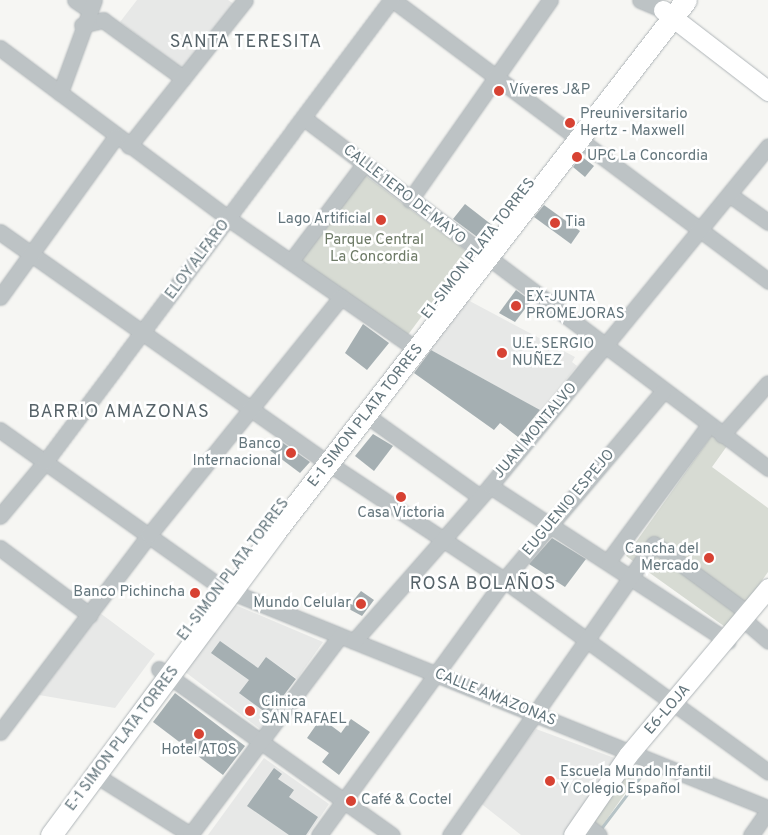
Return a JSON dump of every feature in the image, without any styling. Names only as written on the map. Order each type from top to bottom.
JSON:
[{"type":"highway","points":[[669,9],[686,0]]},
{"type":"highway","name":"E1-SIMON PLATA TORRES","points":[[39,835],[165,673],[324,460],[406,342],[483,256],[669,9]]},
{"type":"highway","name":"E-1 SIMON PLATA TORRES","points":[[324,460],[366,415],[483,256]]},
{"type":"highway","name":"E-1 SIMON PLATA TORRES","points":[[51,835],[97,776],[165,673]]},
{"type":"main road","points":[[669,9],[768,91]]},
{"type":"main road","name":"E6-LOJA","points":[[578,829],[628,755],[728,641],[768,588]]},
{"type":"street","points":[[60,92],[82,25],[91,4],[75,0]]},
{"type":"street","points":[[392,0],[500,77],[700,232],[768,281]]},
{"type":"street","name":"ELOY ALFARO","points":[[0,516],[45,462],[230,219],[392,0]]},
{"type":"street","points":[[410,200],[500,77],[550,0]]},
{"type":"street","points":[[640,0],[669,9]]},
{"type":"street","points":[[130,146],[241,1]]},
{"type":"street","points":[[82,25],[103,20],[183,78]]},
{"type":"street","points":[[0,48],[230,219],[406,342]]},
{"type":"street","name":"CALLE 1ERO DE MAYO","points":[[305,119],[483,256],[768,468]]},
{"type":"street","points":[[0,297],[116,136]]},
{"type":"street","name":"JUAN MONTALVO","points":[[190,835],[347,638],[443,539],[485,491],[606,348],[768,146]]},
{"type":"street","points":[[292,261],[364,164]]},
{"type":"street","points":[[730,195],[768,222]]},
{"type":"street","points":[[0,232],[324,460],[504,580],[768,772]]},
{"type":"street","points":[[2,724],[90,615],[149,535],[341,298]]},
{"type":"street","points":[[722,435],[768,383]]},
{"type":"street","name":"EUGUENIO ESPEJO","points":[[319,835],[504,580],[553,525],[663,391]]},
{"type":"street","points":[[366,415],[485,491],[553,525],[609,560],[728,641]]},
{"type":"street","points":[[609,560],[709,425]]},
{"type":"street","name":"CALLE AMAZONAS","points":[[0,430],[227,590],[537,714],[628,755],[768,809]]},
{"type":"street","points":[[450,835],[537,714],[586,640],[654,544],[746,616],[768,641]]},
{"type":"street","points":[[0,548],[90,615]]},
{"type":"street","points":[[165,673],[392,835]]},
{"type":"street","points":[[97,776],[190,835]]},
{"type":"street","points":[[751,835],[768,809]]},
{"type":"street","points":[[578,829],[599,835]]},
{"type":"shaded area","points":[[137,0],[228,0],[234,4],[183,69],[120,22]]},
{"type":"shaded area","name":"U.E. SERGIO NUÑEZ","points":[[464,298],[575,357],[572,362],[577,366],[541,411],[429,349]]},
{"type":"shaded area","points":[[233,604],[323,642],[297,679],[266,657],[240,693],[270,716],[260,729],[184,671]]},
{"type":"shaded area","points":[[100,613],[155,654],[115,708],[39,695]]},
{"type":"shaded area","name":"Escuela Mundo Infantil Y Colegio Español","points":[[536,729],[620,760],[563,835],[521,835],[479,802]]},
{"type":"shaded area","points":[[264,758],[329,804],[308,835],[208,835]]},
{"type":"green space","name":"Parque Central La Concordia","points":[[362,173],[469,253],[407,336],[298,260]]},
{"type":"green space","points":[[712,435],[727,446],[712,467],[768,508],[768,572],[728,629],[626,556]]},
{"type":"green space","points":[[629,765],[642,769],[596,835],[579,835]]},
{"type":"building","points":[[581,156],[594,166],[585,177],[573,167]]},
{"type":"building","points":[[465,204],[492,225],[480,239],[453,219]]},
{"type":"building","name":"Tia","points":[[544,205],[580,231],[571,244],[534,217]]},
{"type":"building","name":"EX-JUNTA PROMEJORAS","points":[[516,290],[531,301],[515,322],[499,313]]},
{"type":"building","points":[[363,324],[389,343],[367,370],[345,353]]},
{"type":"building","points":[[431,350],[540,410],[518,437],[500,423],[494,430],[414,373]]},
{"type":"building","points":[[373,434],[393,446],[374,471],[355,456]]},
{"type":"building","name":"Banco Internacional","points":[[276,438],[310,462],[300,473],[268,449]]},
{"type":"building","points":[[552,538],[586,559],[565,587],[529,564]]},
{"type":"building","name":"Mundo Celular","points":[[361,591],[374,600],[362,616],[347,608]]},
{"type":"building","points":[[220,641],[258,668],[266,657],[296,679],[269,715],[239,693],[249,680],[211,653]]},
{"type":"building","name":"Hotel ATOS","points":[[175,693],[245,746],[223,775],[153,722]]},
{"type":"building","points":[[321,718],[341,733],[351,719],[370,732],[339,775],[322,762],[329,753],[307,738]]},
{"type":"building","points":[[274,768],[282,774],[278,779],[294,790],[289,797],[318,817],[306,835],[289,835],[247,806]]},
{"type":"waterway","points":[[599,831],[647,768]]},
{"type":"place","name":"Víveres J&P","points":[[499,91]]},
{"type":"place","name":"Preuniversitario Hertz - Maxwell","points":[[570,123]]},
{"type":"place","name":"UPC La Concordia","points":[[577,157]]},
{"type":"place","name":"Lago Artificial","points":[[381,220]]},
{"type":"place","name":"Tia","points":[[555,223]]},
{"type":"place","name":"EX-JUNTA PROMEJORAS","points":[[516,306]]},
{"type":"place","name":"U.E. SERGIO NUÑEZ","points":[[502,353]]},
{"type":"place","name":"Banco Internacional","points":[[291,453]]},
{"type":"place","name":"Casa Victoria","points":[[401,497]]},
{"type":"place","name":"Cancha del Mercado","points":[[709,558]]},
{"type":"place","name":"Banco Pichincha","points":[[195,593]]},
{"type":"place","name":"Mundo Celular","points":[[361,604]]},
{"type":"place","name":"Clinica SAN RAFAEL","points":[[250,711]]},
{"type":"place","name":"Hotel ATOS","points":[[199,734]]},
{"type":"place","name":"Escuela Mundo Infantil Y Colegio Español","points":[[550,781]]},
{"type":"place","name":"Café & Coctel","points":[[351,801]]},
{"type":"district","name":"SANTA TERESITA","points":[[246,43]]},
{"type":"district","name":"BARRIO AMAZONAS","points":[[119,413]]},
{"type":"district","name":"ROSA BOLAÑOS","points":[[483,585]]}]
